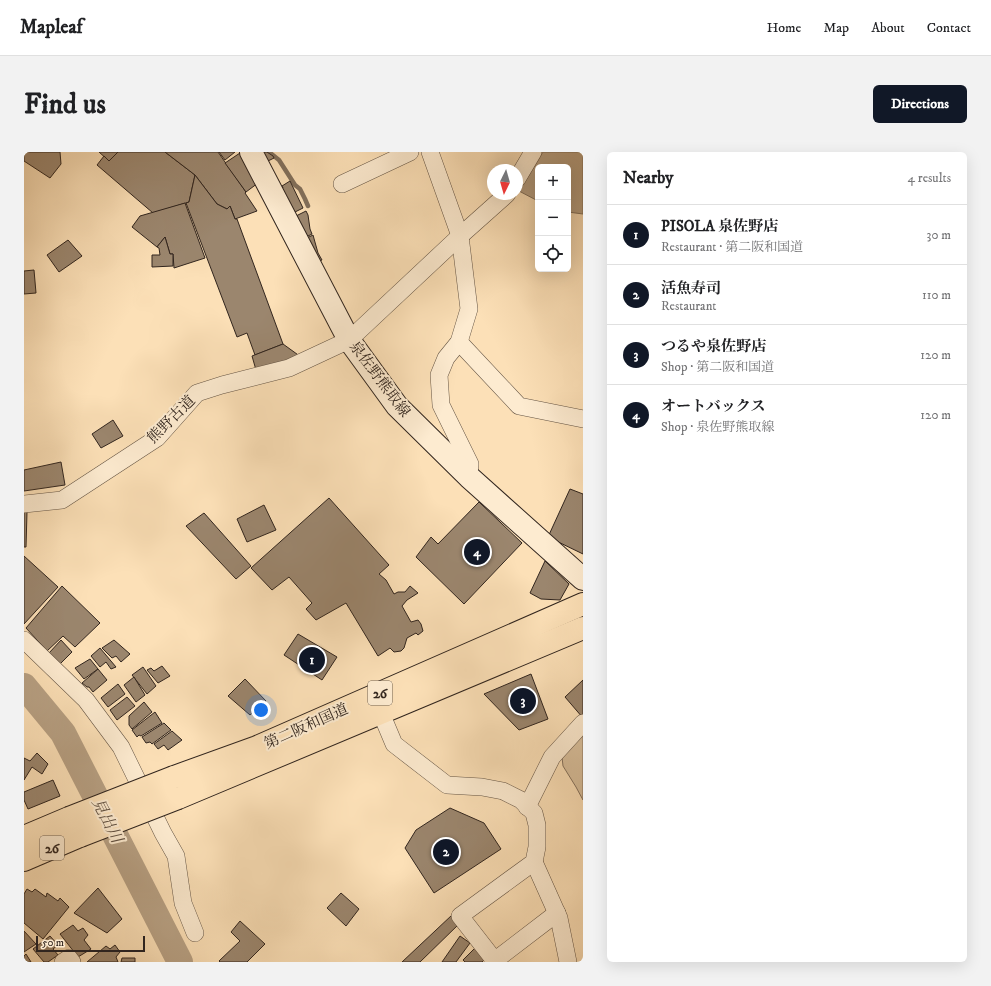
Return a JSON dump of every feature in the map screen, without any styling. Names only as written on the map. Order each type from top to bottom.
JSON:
[{"type":"highway","name":"第二阪和国道","points":[[176,787],[257,747],[583,604]]},
{"type":"highway","name":"第二阪和国道","points":[[24,837],[74,827],[176,787],[381,713],[583,628]]},
{"type":"highway","name":"第二阪和国道","points":[[24,860],[74,827]]},
{"type":"main road","name":"泉佐野熊取線","points":[[251,152],[350,340],[397,406],[469,477],[583,579]]},
{"type":"street","points":[[342,184],[410,152]]},
{"type":"street","points":[[430,152],[460,236],[469,309],[459,342],[446,358],[439,375],[441,405],[470,464],[469,477]]},
{"type":"street","points":[[523,169],[533,152]]},
{"type":"street","name":"熊野古道","points":[[24,504],[62,500],[157,438],[197,393],[222,384],[289,368],[350,340],[500,200]]},
{"type":"street","points":[[459,342],[519,406],[583,419]]},
{"type":"street","points":[[24,640],[86,700],[121,747],[163,833],[176,856],[183,903],[195,933]]},
{"type":"street","points":[[381,713],[394,744],[448,785],[482,787],[504,791],[521,800],[534,813],[537,825],[537,847],[534,862],[559,918],[568,962]]},
{"type":"street","points":[[527,807],[552,757],[583,724]]},
{"type":"street","points":[[534,862],[460,916],[494,961],[557,913]]},
{"type":"street","points":[[63,962],[69,958],[72,962]]},
{"type":"shaded area","points":[[543,152],[583,152],[583,214],[571,212],[571,164],[536,164]]},
{"type":"shaded area","points":[[535,165],[535,199],[523,193],[523,184]]},
{"type":"shaded area","points":[[583,730],[583,800],[563,766],[562,757]]},
{"type":"building","points":[[24,152],[60,152],[61,164],[50,178],[24,161]]},
{"type":"building","points":[[99,152],[118,152],[109,161]]},
{"type":"building","points":[[118,152],[165,152],[195,175],[189,202],[153,213],[97,165],[104,156],[109,161]]},
{"type":"building","points":[[165,152],[218,152],[246,192],[245,193],[257,211],[235,219],[230,206],[227,209],[217,204],[195,175]]},
{"type":"building","points":[[219,152],[235,152],[225,160]]},
{"type":"building","points":[[261,152],[267,152],[274,158],[266,162]]},
{"type":"building","points":[[240,153],[250,167],[258,183],[246,192],[225,163]]},
{"type":"building","points":[[195,175],[217,204],[227,209],[230,206],[235,219],[237,219],[283,344],[255,355],[247,333],[237,337],[186,203],[189,202]]},
{"type":"building","points":[[290,181],[303,208],[293,213],[281,189],[283,188],[282,186]]},
{"type":"building","points":[[185,203],[205,258],[174,268],[173,254],[170,254],[165,237],[157,247],[132,227],[140,216]]},
{"type":"building","points":[[306,211],[312,234],[304,238],[294,217]]},
{"type":"building","points":[[313,235],[318,253],[322,260],[317,262],[305,239]]},
{"type":"building","points":[[165,237],[170,254],[173,254],[173,266],[152,267],[152,255],[160,255],[159,248],[157,247]]},
{"type":"building","points":[[68,240],[82,256],[59,272],[47,255]]},
{"type":"building","points":[[34,270],[36,293],[24,294],[24,271]]},
{"type":"building","points":[[283,344],[301,357],[256,370],[252,356]]},
{"type":"building","points":[[113,420],[123,436],[101,448],[92,434]]},
{"type":"building","points":[[61,462],[65,485],[24,491],[24,470]]},
{"type":"building","points":[[570,489],[583,494],[583,554],[548,537]]},
{"type":"building","points":[[329,498],[389,565],[379,574],[386,580],[394,594],[398,592],[405,592],[410,586],[418,593],[407,600],[402,606],[411,622],[418,620],[423,631],[418,635],[416,633],[407,638],[404,648],[401,651],[394,652],[390,648],[378,656],[346,603],[316,620],[306,609],[312,603],[289,577],[272,590],[251,568]]},
{"type":"building","points":[[479,502],[522,543],[464,604],[416,557],[431,537],[438,544]]},
{"type":"building","points":[[264,505],[276,530],[247,542],[237,519]]},
{"type":"building","points":[[24,511],[27,512],[26,547],[24,547]]},
{"type":"building","points":[[204,513],[251,566],[236,579],[186,526]]},
{"type":"building","points":[[24,556],[58,587],[24,624]]},
{"type":"building","points":[[545,561],[569,584],[560,600],[541,599],[530,593]]},
{"type":"building","points":[[62,586],[100,623],[75,647],[63,636],[47,651],[26,628]]},
{"type":"building","points":[[298,634],[337,657],[322,680],[284,655]]},
{"type":"building","points":[[61,640],[72,652],[60,664],[49,653]]},
{"type":"building","points":[[114,640],[130,654],[121,662],[116,656],[112,658],[102,648]]},
{"type":"building","points":[[100,648],[116,667],[111,669],[106,662],[100,667],[91,656]]},
{"type":"building","points":[[90,659],[98,669],[84,679],[75,668]]},
{"type":"building","points":[[162,666],[170,676],[158,683],[147,670],[151,668],[154,671]]},
{"type":"building","points":[[143,667],[156,686],[147,694],[132,675]]},
{"type":"building","points":[[98,669],[107,680],[93,692],[89,687],[82,683]]},
{"type":"building","points":[[531,674],[548,719],[519,730],[484,694]]},
{"type":"building","points":[[134,677],[145,695],[136,702],[124,685]]},
{"type":"building","points":[[245,679],[266,701],[250,715],[228,696]]},
{"type":"building","points":[[583,680],[583,718],[565,697]]},
{"type":"building","points":[[118,684],[125,694],[108,707],[101,698]]},
{"type":"building","points":[[127,697],[135,706],[117,720],[110,710]]},
{"type":"building","points":[[144,702],[152,712],[132,729],[129,725],[129,716]]},
{"type":"building","points":[[155,712],[162,723],[137,737],[132,730]]},
{"type":"building","points":[[164,723],[171,730],[152,744],[150,742],[146,743],[142,737]]},
{"type":"building","points":[[172,731],[182,740],[168,750],[164,745],[158,749],[154,744]]},
{"type":"building","points":[[37,753],[48,764],[42,774],[32,767],[24,780],[24,758],[30,761]]},
{"type":"building","points":[[53,780],[60,796],[28,809],[24,800],[24,792]]},
{"type":"building","points":[[450,808],[484,823],[501,849],[434,893],[405,848],[416,830]]},
{"type":"building","points":[[98,888],[122,919],[107,933],[74,913]]},
{"type":"building","points":[[27,889],[32,892],[35,889],[46,897],[47,893],[58,901],[60,898],[69,907],[43,939],[24,923],[24,894]]},
{"type":"building","points":[[341,893],[359,909],[346,926],[327,908]]},
{"type":"building","points":[[452,915],[459,924],[420,962],[402,962]]},
{"type":"building","points":[[240,921],[265,944],[247,962],[220,962],[219,961],[240,941],[231,932]]},
{"type":"building","points":[[73,925],[78,931],[83,928],[88,935],[84,940],[91,949],[78,957],[60,934]]},
{"type":"building","points":[[24,931],[36,944],[24,952]]},
{"type":"building","points":[[50,936],[58,945],[53,949],[58,955],[48,962],[44,962],[33,949]]},
{"type":"building","points":[[460,936],[470,943],[456,962],[442,962]]},
{"type":"building","points":[[115,945],[120,952],[116,957],[118,962],[87,962],[106,946],[110,949]]},
{"type":"building","points":[[475,948],[484,960],[482,962],[465,962],[463,960]]},
{"type":"building","points":[[26,954],[31,962],[24,962],[24,956]]},
{"type":"building","points":[[122,958],[135,958],[135,962],[121,962]]},
{"type":"waterway","points":[[269,152],[279,160],[295,185],[300,189],[308,206]]},
{"type":"waterway","name":"見出川","points":[[24,686],[63,733],[180,962]]},
{"type":"place","name":"オートバックス","points":[[477,552]]},
{"type":"place","name":"PISOLA 泉佐野店","points":[[312,660]]},
{"type":"place","name":"つるや泉佐野店","points":[[523,701]]},
{"type":"place","name":"活魚寿司","points":[[446,852]]}]
